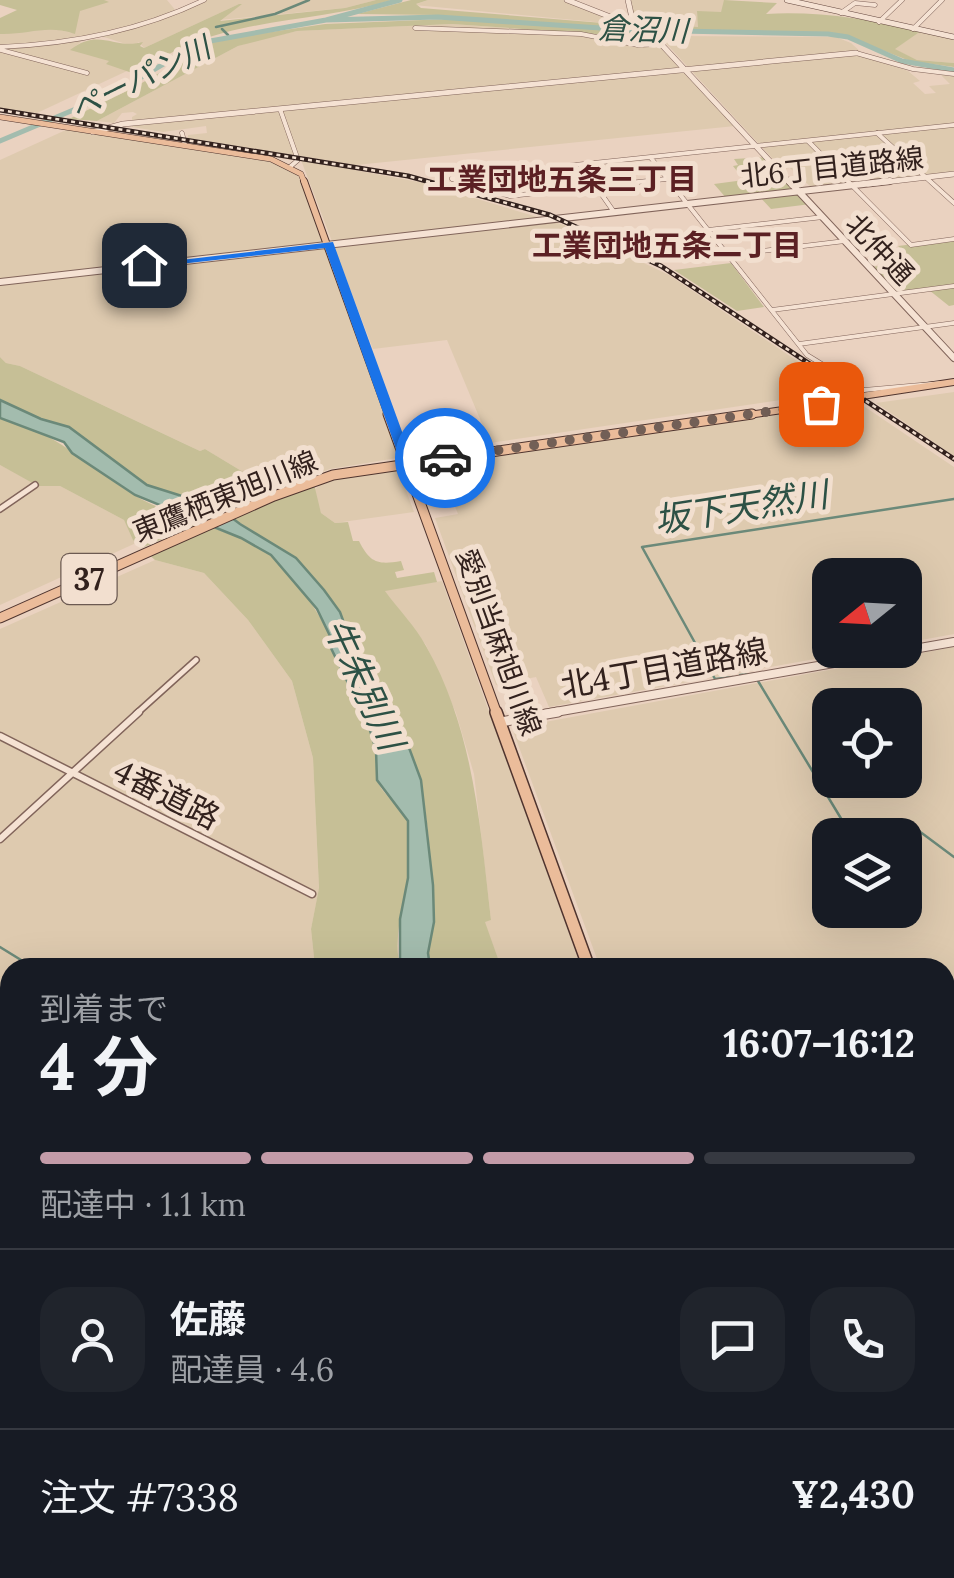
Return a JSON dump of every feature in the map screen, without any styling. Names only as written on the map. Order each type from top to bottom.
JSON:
[{"type":"main road","points":[[795,1],[954,38]]},
{"type":"main road","points":[[0,117],[271,159],[290,166]]},
{"type":"main road","name":"愛別当麻旭川線","points":[[290,166],[306,182],[585,958]]},
{"type":"main road","name":"東鷹栖東旭川線","points":[[0,616],[263,499],[333,475],[951,384]]},
{"type":"street","points":[[0,49],[91,38],[178,12],[204,0]]},
{"type":"street","name":"北仲通","points":[[567,0],[634,26],[661,44],[954,358]]},
{"type":"street","points":[[626,23],[632,18],[628,0]]},
{"type":"street","points":[[816,8],[823,0]]},
{"type":"street","points":[[879,22],[902,0]]},
{"type":"street","points":[[913,29],[942,0]]},
{"type":"street","points":[[840,14],[855,4],[875,6]]},
{"type":"street","points":[[415,28],[504,28],[526,35],[587,35],[638,45],[661,44]]},
{"type":"street","points":[[0,49],[87,73]]},
{"type":"street","points":[[93,132],[123,124],[856,54],[922,71],[954,74]]},
{"type":"street","points":[[280,109],[298,160],[290,166]]},
{"type":"street","points":[[667,178],[510,196],[452,178],[954,125]]},
{"type":"street","points":[[182,133],[184,145]]},
{"type":"street","points":[[877,133],[954,203]]},
{"type":"street","points":[[807,140],[912,245],[954,240]]},
{"type":"street","points":[[829,162],[900,154]]},
{"type":"street","points":[[650,157],[807,355],[864,390],[935,381],[951,384]]},
{"type":"street","points":[[581,165],[614,212]]},
{"type":"street","name":"北6丁目道路線","points":[[0,282],[954,174]]},
{"type":"street","points":[[708,230],[823,217]]},
{"type":"street","points":[[728,256],[845,241]]},
{"type":"street","points":[[771,310],[954,286]]},
{"type":"street","points":[[799,344],[954,323]]},
{"type":"street","points":[[0,509],[35,485]]},
{"type":"street","name":"北4丁目道路線","points":[[501,722],[954,642]]},
{"type":"street","points":[[0,839],[196,660]]},
{"type":"street","name":"4番道路","points":[[0,736],[312,894]]},
{"type":"shaded area","points":[[0,0],[109,2],[80,11],[75,34],[46,30],[0,34],[0,18],[17,10],[0,5]]},
{"type":"shaded area","points":[[104,0],[167,0],[177,12],[204,0],[376,0],[345,8],[219,20],[239,4],[144,48],[139,42],[132,46],[101,36],[0,46],[0,34],[45,27],[72,33],[79,11]]},
{"type":"shaded area","points":[[392,0],[228,32],[166,56],[138,75],[106,64],[109,61],[70,50],[98,39],[143,42],[140,46],[144,48],[239,4],[220,21],[345,8]]},
{"type":"shaded area","points":[[411,0],[428,0],[416,4],[421,8],[627,25],[638,30],[438,15],[357,14]]},
{"type":"shaded area","points":[[428,0],[565,0],[627,25],[414,5]]},
{"type":"shaded area","points":[[629,0],[725,3],[721,12],[697,12],[699,27],[669,27],[632,21]]},
{"type":"shaded area","points":[[724,0],[777,3],[766,14],[843,17],[921,31],[895,49],[917,60],[954,63],[954,67],[910,61],[841,34],[644,30],[629,23],[698,27],[697,11],[721,12]]},
{"type":"shaded area","points":[[448,19],[643,32],[652,38],[452,24],[297,31],[238,46],[97,121],[69,119],[217,40],[325,24]]},
{"type":"shaded area","points":[[452,24],[652,38],[735,126],[356,165],[188,138],[207,133],[206,126],[163,132],[132,127],[132,117],[137,114],[133,112],[122,113],[114,123],[97,121],[238,46],[257,40],[297,31]]},
{"type":"shaded area","points":[[921,31],[954,37],[954,63],[917,60],[894,49]]},
{"type":"shaded area","points":[[836,37],[851,43],[864,55],[908,71],[920,81],[913,83],[925,94],[936,93],[929,86],[950,84],[941,75],[954,76],[954,172],[812,188],[790,168],[782,169],[662,39]]},
{"type":"shaded area","points":[[82,41],[72,49],[111,61],[127,71],[37,113],[0,108],[0,48]]},
{"type":"shaded area","points":[[68,129],[261,158],[294,171],[397,458],[330,469],[273,490],[205,449],[200,451],[0,357],[0,160]]},
{"type":"shaded area","points":[[767,157],[811,204],[771,209],[759,196],[727,199],[714,184],[744,180],[733,166],[738,165],[734,159]]},
{"type":"shaded area","points":[[301,160],[424,183],[564,225],[669,275],[842,391],[490,443],[447,340],[373,349]]},
{"type":"shaded area","points":[[954,239],[954,305],[949,306],[929,290],[895,294],[869,267],[880,266],[888,274],[907,272],[905,268],[917,265],[898,246]]},
{"type":"shaded area","points":[[731,263],[764,307],[737,311],[674,270]]},
{"type":"shaded area","points":[[0,357],[200,451],[205,449],[273,490],[223,511],[204,497],[185,497],[147,485],[69,427],[0,400]]},
{"type":"shaded area","points":[[954,392],[954,456],[876,403]]},
{"type":"shaded area","points":[[859,403],[954,467],[954,634],[922,640],[922,558],[812,558],[812,660],[549,707],[536,677],[496,685],[435,518],[458,514],[438,464]]},
{"type":"shaded area","points":[[0,418],[37,431],[142,499],[199,523],[142,548],[133,540],[124,520],[60,486],[38,486],[0,465]]},
{"type":"shaded area","points":[[0,465],[38,485],[60,486],[124,520],[136,543],[0,605]]},
{"type":"shaded area","points":[[399,471],[414,512],[335,523],[321,513],[314,490],[320,485],[340,478]]},
{"type":"shaded area","points":[[314,484],[321,513],[335,523],[348,522],[353,541],[359,541],[371,558],[386,563],[401,561],[404,570],[395,572],[397,578],[434,572],[437,582],[385,591],[422,639],[455,711],[478,814],[491,920],[485,922],[498,958],[429,958],[434,922],[428,831],[421,780],[398,718],[363,675],[340,612],[324,590],[296,558],[232,518]]},
{"type":"shaded area","points":[[208,526],[270,555],[304,592],[320,617],[369,726],[379,785],[408,823],[410,858],[398,932],[399,958],[314,958],[311,929],[319,888],[313,758],[292,681],[248,620],[204,573],[155,560],[147,553]]},
{"type":"shaded area","points":[[155,560],[204,573],[248,620],[292,681],[313,758],[319,889],[311,929],[314,958],[0,958],[0,629]]},
{"type":"shaded area","points":[[442,581],[578,958],[498,958],[484,921],[491,920],[474,774],[456,713],[426,645],[384,590]]},
{"type":"shaded area","points":[[954,647],[954,958],[597,958],[512,728],[839,668],[922,668],[922,653]]},
{"type":"water","name":"牛朱別川","points":[[0,400],[69,427],[147,485],[185,497],[204,497],[296,558],[324,590],[340,612],[363,675],[374,692],[387,698],[398,718],[421,780],[433,885],[434,922],[429,958],[400,958],[400,919],[408,878],[408,821],[377,780],[376,750],[368,724],[329,644],[330,636],[317,609],[271,555],[241,538],[135,495],[72,453],[64,442],[0,418]]},
{"type":"waterway","points":[[216,27],[275,14],[309,0]]},
{"type":"waterway","name":"ペーパン川","points":[[326,20],[400,0]]},
{"type":"waterway","name":"倉沼川","points":[[326,20],[438,17],[630,30],[828,34],[848,37],[902,61],[954,70]]},
{"type":"waterway","name":"ペーパン川","points":[[0,141],[116,92],[199,43],[326,20]]},
{"type":"waterway","name":"ペーパン川","points":[[222,29],[228,35]]},
{"type":"waterway","name":"坂下天然川","points":[[733,677],[715,679],[642,547],[954,499]]},
{"type":"waterway","name":"坂下天然川","points":[[740,675],[753,674]]},
{"type":"waterway","name":"坂下天然川","points":[[758,681],[841,818]]},
{"type":"waterway","name":"坂下天然川","points":[[922,833],[954,857]]},
{"type":"waterway","points":[[0,947],[18,958]]},
{"type":"railway","points":[[0,110],[408,176],[550,215],[661,266],[954,459]]},
{"type":"way so far","points":[[445,458],[821,404]]},
{"type":"district","name":"工業団地五条三丁目","points":[[562,179]]},
{"type":"district","name":"工業団地五条二丁目","points":[[667,245]]},
{"type":"route","points":[[144,265],[329,244],[408,463],[445,458]]}]
